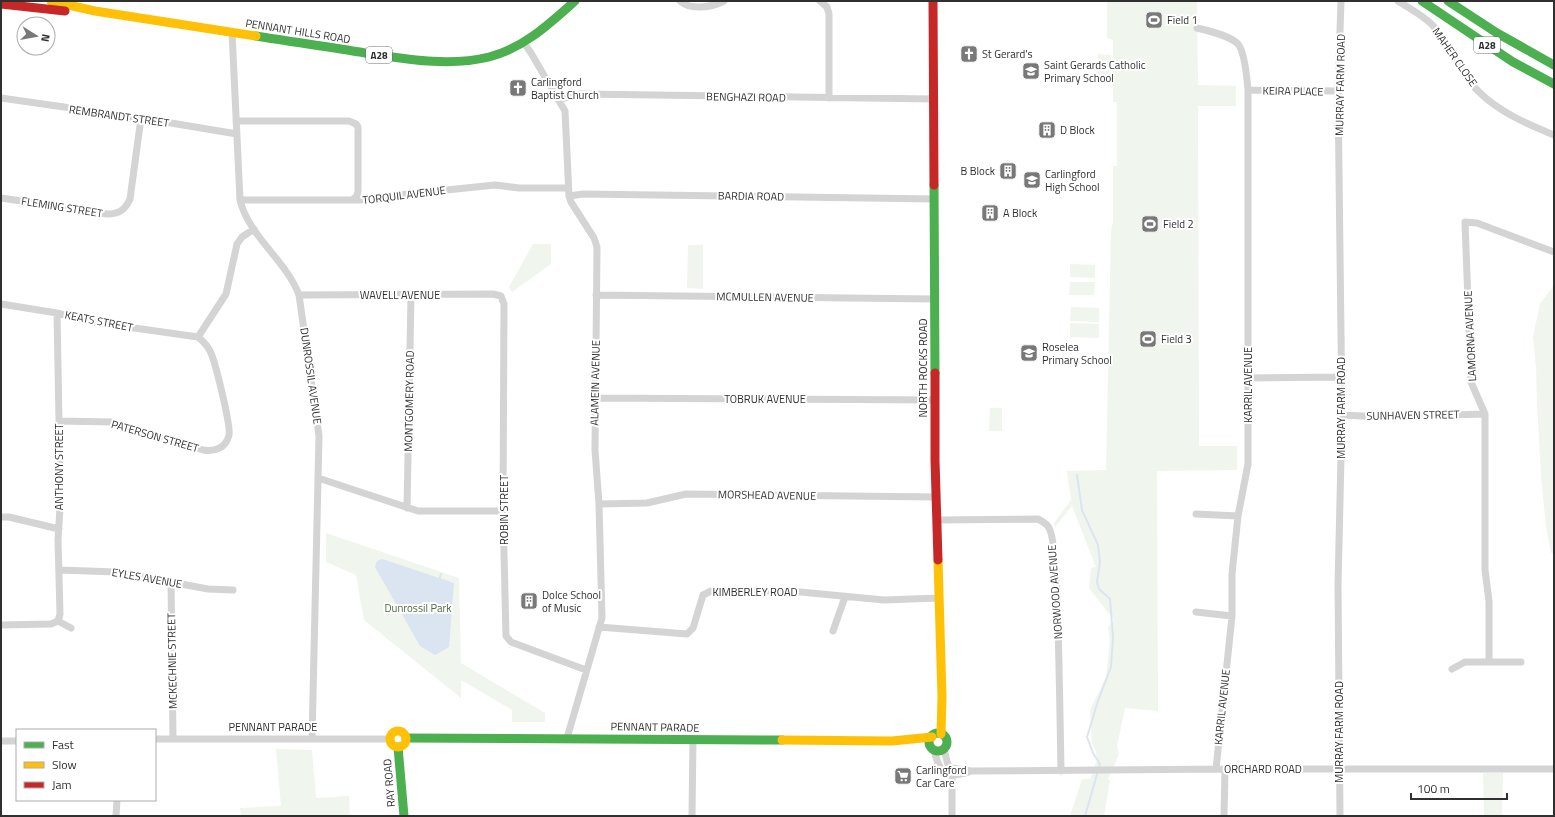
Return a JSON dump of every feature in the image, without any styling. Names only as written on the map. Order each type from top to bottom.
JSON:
[{"type":"main road","name":"PENNANT HILLS ROAD","points":[[51,1],[95,11],[393,57],[449,62],[490,57],[524,43],[547,27],[575,1]]},
{"type":"main road","name":"NORTH ROCKS ROAD","points":[[933,1],[935,400],[942,697],[941,734]]},
{"type":"main road","name":"A28","points":[[1422,1],[1513,62],[1554,84]]},
{"type":"main road","name":"A28","points":[[1448,1],[1497,33],[1554,65]]},
{"type":"main road","name":"PENNANT HILLS ROAD","points":[[1,4],[54,10],[95,11]]},
{"type":"main road","points":[[399,732],[403,733],[406,738],[404,744],[398,747],[393,745],[390,739],[392,734],[399,732]]},
{"type":"main road","points":[[941,734],[945,737],[947,742],[944,749],[939,751],[932,748],[929,740],[932,736],[941,734]]},
{"type":"main road","name":"PENNANT PARADE","points":[[406,738],[903,740],[932,736]]},
{"type":"main road","name":"PENNANT PARADE","points":[[903,740],[932,748]]},
{"type":"main road","name":"RAY ROAD","points":[[398,747],[404,816]]},
{"type":"street","points":[[680,1],[688,5],[704,7],[724,1]]},
{"type":"street","points":[[820,1],[827,7],[829,14],[829,98]]},
{"type":"street","name":"MURRAY FARM ROAD","points":[[1340,816],[1338,585],[1342,415],[1338,91],[1342,1]]},
{"type":"street","name":"MAHER CLOSE","points":[[1398,1],[1435,27],[1461,70],[1478,91],[1495,105],[1515,118],[1554,135]]},
{"type":"street","name":"KARRIL AVENUE","points":[[1197,28],[1222,35],[1238,45],[1244,62],[1248,90],[1248,464],[1238,516],[1232,574],[1232,616],[1216,769]]},
{"type":"street","name":"DUNROSSIL AVENUE","points":[[232,32],[240,200],[245,215],[290,279],[299,295],[319,436],[312,739]]},
{"type":"street","name":"ALAMEIN AVENUE","points":[[524,43],[565,111],[567,188],[571,202],[597,244],[595,450],[599,504],[602,618],[567,738]]},
{"type":"street","name":"KEIRA PLACE","points":[[1248,90],[1338,91]]},
{"type":"street","name":"BENGHAZI ROAD","points":[[559,100],[581,94],[933,99]]},
{"type":"street","name":"REMBRANDT STREET","points":[[1,98],[141,118],[236,134]]},
{"type":"street","name":"FLEMING STREET","points":[[1,198],[107,214],[120,212],[126,207],[130,199],[141,118]]},
{"type":"street","points":[[236,121],[349,121],[356,124],[358,127],[358,191],[357,196],[352,200]]},
{"type":"street","name":"TORQUIL AVENUE","points":[[240,200],[362,200],[369,198],[495,185],[519,188],[567,188]]},
{"type":"street","name":"BARDIA ROAD","points":[[569,196],[583,194],[934,199]]},
{"type":"street","name":"LAMORNA AVENUE","points":[[1488,662],[1489,601],[1485,570],[1484,539],[1484,414],[1471,382],[1465,222],[1477,223],[1554,252]]},
{"type":"street","points":[[198,337],[226,294],[238,242],[242,237],[254,229]]},
{"type":"street","name":"WAVELL AVENUE","points":[[299,295],[493,294],[501,296]]},
{"type":"street","name":"MONTGOMERY ROAD","points":[[407,508],[411,295]]},
{"type":"street","name":"MCMULLEN AVENUE","points":[[596,295],[934,300]]},
{"type":"street","name":"ROBIN STREET","points":[[501,296],[504,304],[503,511],[506,636],[511,642],[586,670]]},
{"type":"street","name":"KEATS STREET","points":[[1,304],[57,313],[92,322],[198,337]]},
{"type":"street","name":"ANTHONY STREET","points":[[57,313],[60,570],[60,614],[58,621]]},
{"type":"street","name":"PATERSON STREET","points":[[59,422],[112,422],[203,450],[210,451],[220,448],[225,444],[229,434],[228,423],[211,352],[206,344],[198,337]]},
{"type":"street","points":[[1248,378],[1341,377]]},
{"type":"street","name":"TOBRUK AVENUE","points":[[595,398],[935,400]]},
{"type":"street","name":"SUNHAVEN STREET","points":[[1342,415],[1383,417],[1484,414]]},
{"type":"street","points":[[318,478],[418,511],[503,511]]},
{"type":"street","name":"MORSHEAD AVENUE","points":[[599,504],[647,503],[686,494],[937,497]]},
{"type":"street","points":[[1196,514],[1238,516]]},
{"type":"street","points":[[1,517],[8,517],[59,529]]},
{"type":"street","name":"NORWOOD AVENUE","points":[[938,520],[1038,519],[1050,528],[1055,566],[1058,615],[1061,770]]},
{"type":"street","name":"EYLES AVENUE","points":[[60,570],[116,572],[208,589],[233,590]]},
{"type":"street","name":"MCKECHNIE STREET","points":[[171,582],[173,739]]},
{"type":"street","name":"KIMBERLEY ROAD","points":[[600,628],[687,634],[693,628],[703,595],[711,591],[790,591],[884,600],[940,598]]},
{"type":"street","points":[[833,631],[845,597]]},
{"type":"street","points":[[1196,612],[1232,616]]},
{"type":"street","points":[[1,625],[54,624],[58,621],[71,628]]},
{"type":"street","points":[[1452,669],[1465,662],[1521,662]]},
{"type":"street","name":"PENNANT PARADE","points":[[156,739],[390,739]]},
{"type":"street","points":[[692,816],[693,739]]},
{"type":"street","points":[[1,741],[16,741]]},
{"type":"street","points":[[932,748],[938,765],[942,771],[952,771]]},
{"type":"street","points":[[944,749],[948,765],[952,771],[952,816]]},
{"type":"street","points":[[1224,769],[1224,816]]},
{"type":"street","name":"ORCHARD ROAD","points":[[952,771],[1554,769]]},
{"type":"street","points":[[116,816],[117,801]]},
{"type":"green space","points":[[1107,1],[1197,1],[1198,85],[1236,86],[1236,106],[1198,106],[1199,446],[1237,446],[1237,470],[1157,471],[1158,711],[1125,708],[1117,746],[1119,754],[1108,779],[1110,780],[1104,816],[1070,816],[1082,779],[1090,779],[1097,760],[1096,751],[1092,744],[1090,710],[1106,677],[1110,640],[1108,627],[1114,620],[1089,588],[1091,568],[1096,567],[1072,506],[1055,527],[1054,523],[1071,500],[1067,471],[1106,470],[1111,232],[1113,221],[1113,166],[1117,166],[1117,102],[1113,102],[1113,40],[1107,38]]},
{"type":"green space","points":[[1098,54],[1111,55],[1109,84],[1096,83]]},
{"type":"green space","points":[[533,244],[551,244],[551,264],[512,292],[509,287]]},
{"type":"green space","points":[[688,245],[703,245],[703,289],[687,288]]},
{"type":"green space","points":[[1070,264],[1095,265],[1095,278],[1070,277]]},
{"type":"green space","points":[[1070,282],[1095,282],[1094,295],[1069,295]]},
{"type":"green space","points":[[1554,285],[1554,553],[1551,553],[1546,527],[1541,476],[1536,367],[1533,337],[1540,304]]},
{"type":"green space","points":[[1071,307],[1099,308],[1099,322],[1070,321]]},
{"type":"green space","points":[[1070,323],[1099,324],[1099,338],[1070,337]]},
{"type":"green space","points":[[990,408],[1002,408],[1002,431],[989,431]]},
{"type":"green space","name":"Dunrossil Park","points":[[326,533],[459,578],[461,663],[545,713],[545,722],[512,722],[512,710],[461,680],[461,698],[364,620],[356,575],[326,562]]},
{"type":"green space","points":[[276,749],[312,750],[316,798],[349,796],[350,816],[241,816],[240,808],[281,806]]},
{"type":"green space","points":[[1483,773],[1503,773],[1502,816],[1484,816]]},
{"type":"shaded area","points":[[382,559],[454,583],[449,647],[435,655],[420,646],[375,567],[377,561]]},
{"type":"waterway","points":[[1077,475],[1082,510],[1098,545],[1100,562],[1097,582],[1099,589],[1110,599],[1113,637],[1111,667],[1098,701],[1087,737],[1093,753],[1100,764],[1085,816]]},
{"type":"waterway","points":[[439,580],[441,574]]},
{"type":"traffic: fast","points":[[256,36],[411,60],[443,62],[474,60],[489,57],[514,48],[546,26],[575,1]]},
{"type":"traffic: fast","points":[[1422,1],[1513,62],[1554,84]]},
{"type":"traffic: fast","points":[[1448,1],[1497,33],[1554,65]]},
{"type":"traffic: fast","points":[[934,185],[935,373]]},
{"type":"traffic: fast","points":[[938,733],[944,736],[947,742],[944,748],[938,751],[932,748],[929,742],[932,736],[938,733]]},
{"type":"traffic: fast","points":[[406,738],[782,740]]},
{"type":"traffic: fast","points":[[398,747],[404,816]]},
{"type":"traffic: slow","points":[[51,1],[95,11],[256,36]]},
{"type":"traffic: slow","points":[[938,560],[942,697],[941,734]]},
{"type":"traffic: slow","points":[[398,731],[405,736],[406,739],[401,746],[398,747],[391,742],[390,739],[395,732],[398,731]]},
{"type":"traffic: slow","points":[[782,740],[892,741],[932,737]]},
{"type":"traffic: jam","points":[[933,1],[934,185]]},
{"type":"traffic: jam","points":[[1,4],[65,11]]},
{"type":"traffic: jam","points":[[935,373],[935,460],[938,560]]},
{"type":"place","name":"Field 1","points":[[1154,20]]},
{"type":"place","name":"St Gerard's","points":[[969,54]]},
{"type":"place","name":"Saint Gerards Catholic Primary School","points":[[1031,71]]},
{"type":"place","name":"Carlingford Baptist Church","points":[[518,88]]},
{"type":"place","name":"D Block","points":[[1047,130]]},
{"type":"place","name":"B Block","points":[[1008,171]]},
{"type":"place","name":"Carlingford High School","points":[[1032,180]]},
{"type":"place","name":"A Block","points":[[990,213]]},
{"type":"place","name":"Field 2","points":[[1150,224]]},
{"type":"place","name":"Field 3","points":[[1148,339]]},
{"type":"place","name":"Roselea Primary School","points":[[1029,353]]},
{"type":"place","name":"Dolce School of Music","points":[[529,601]]},
{"type":"place","name":"Carlingford Car Care","points":[[903,776]]}]
